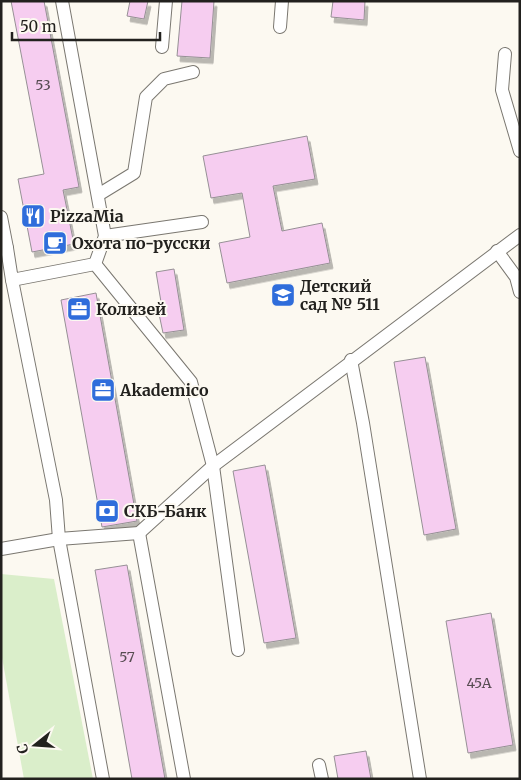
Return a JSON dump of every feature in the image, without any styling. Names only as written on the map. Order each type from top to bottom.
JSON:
[{"type":"lane","points":[[62,1],[105,236],[95,264]]},
{"type":"lane","points":[[162,47],[166,1]]},
{"type":"lane","points":[[280,27],[282,1]]},
{"type":"lane","points":[[505,54],[502,90],[520,151]]},
{"type":"lane","points":[[98,194],[134,173],[146,97],[164,78],[193,72]]},
{"type":"lane","points":[[1,217],[4,249],[12,280],[56,500],[59,539],[103,779]]},
{"type":"lane","points":[[105,236],[202,222]]},
{"type":"lane","points":[[1,548],[59,539],[139,533],[213,466],[351,360],[520,235]]},
{"type":"lane","points":[[496,251],[516,277],[520,292]]},
{"type":"lane","points":[[12,280],[95,264]]},
{"type":"lane","points":[[95,264],[190,382],[213,466],[238,650]]},
{"type":"lane","points":[[351,360],[363,423],[420,779]]},
{"type":"lane","points":[[139,533],[184,779]]},
{"type":"lane","points":[[319,765],[322,779]]},
{"type":"green space","points":[[1,574],[54,579],[93,779],[24,779],[1,652]]},
{"type":"building","points":[[11,1],[44,1],[79,187],[63,190],[74,244],[32,252],[18,179],[44,174]]},
{"type":"building","points":[[130,1],[148,1],[144,19],[127,16]]},
{"type":"building","points":[[182,1],[214,1],[210,58],[177,56]]},
{"type":"building","points":[[333,1],[365,1],[364,20],[331,17]]},
{"type":"building","points":[[307,136],[315,179],[273,186],[282,231],[322,223],[330,263],[227,283],[219,243],[250,237],[242,193],[211,198],[203,156]]},
{"type":"building","points":[[174,269],[184,330],[163,333],[158,309],[162,308],[156,272]]},
{"type":"building","points":[[96,293],[137,521],[102,527],[61,300]]},
{"type":"building","points":[[425,357],[456,529],[424,535],[394,362]]},
{"type":"building","points":[[265,465],[296,638],[264,643],[233,471]]},
{"type":"building","points":[[127,565],[165,779],[132,779],[95,570]]},
{"type":"building","points":[[491,613],[513,745],[468,753],[446,621]]},
{"type":"building","points":[[366,751],[371,779],[338,779],[334,756]]},
{"type":"place","name":"PizzaMia","points":[[33,216]]},
{"type":"place","name":"Охота по-русски","points":[[55,243]]},
{"type":"place","name":"Детский сад № 511","points":[[283,295]]},
{"type":"place","name":"Колизей","points":[[79,309]]},
{"type":"place","name":"Akademico","points":[[103,390]]},
{"type":"place","name":"СКБ-Банк","points":[[107,511]]}]
